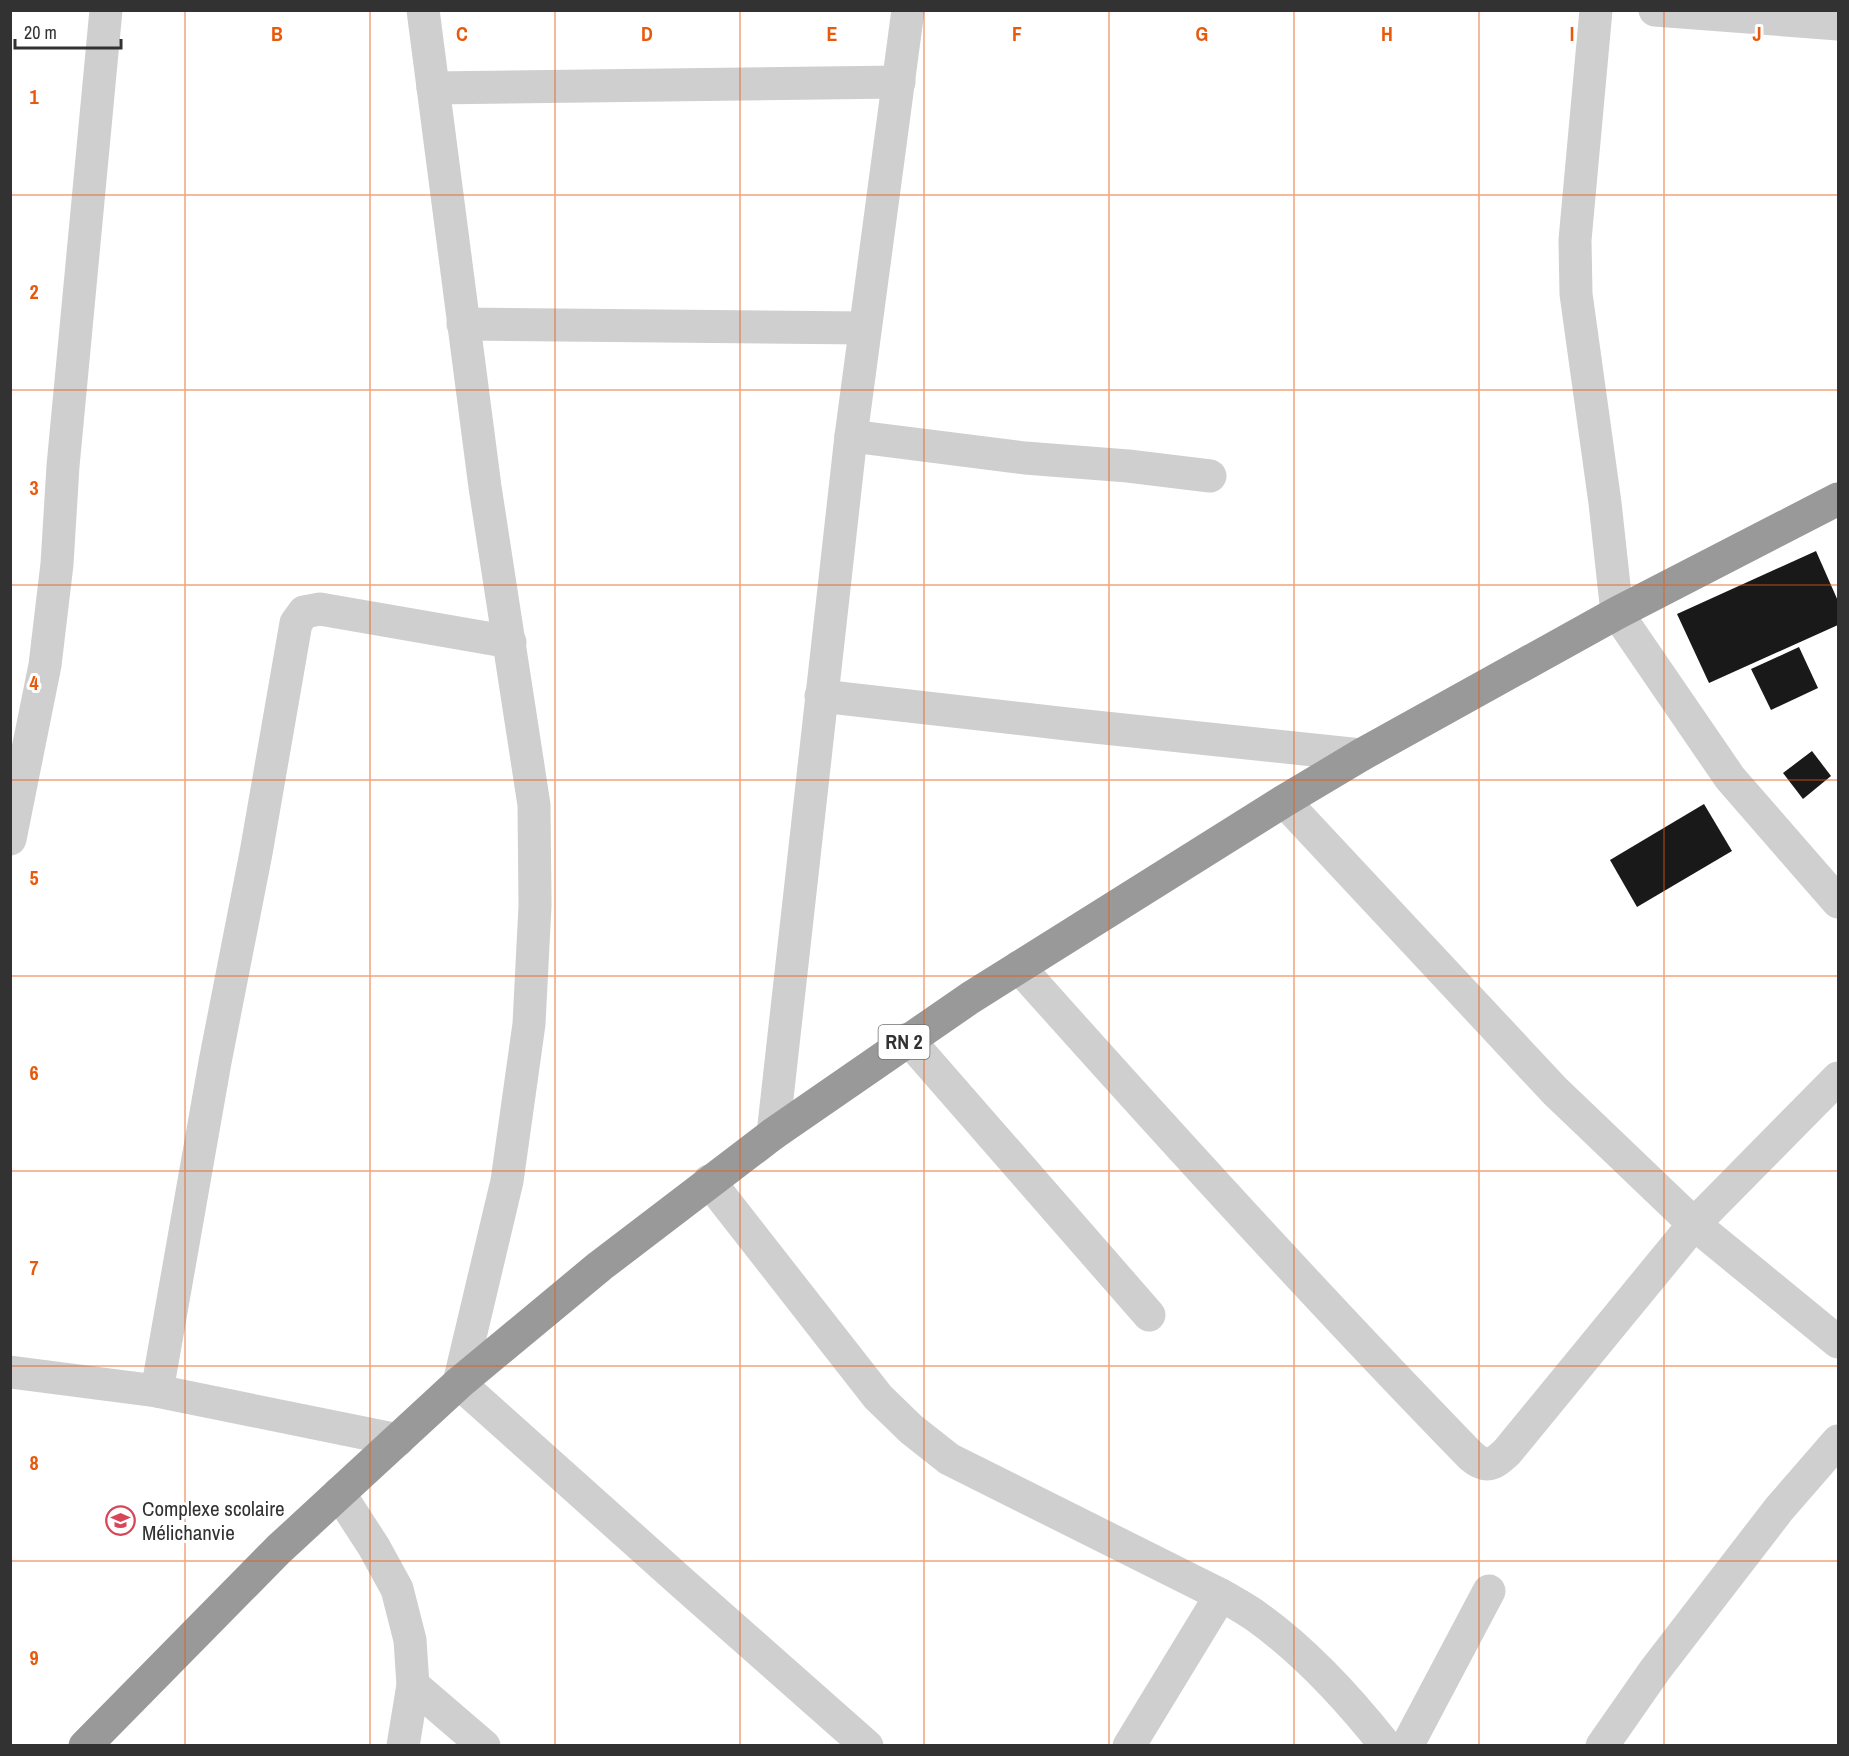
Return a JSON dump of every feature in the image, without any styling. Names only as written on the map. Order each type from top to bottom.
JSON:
[{"type":"highway","name":"RN 2","points":[[85,1746],[279,1549],[459,1383],[600,1266],[773,1134],[908,1039],[1019,967],[1361,755],[1617,613],[1839,499]]},
{"type":"street","points":[[10,839],[45,665],[57,564],[63,466],[106,10]]},
{"type":"street","points":[[423,10],[484,487],[534,805],[535,906],[529,1024],[507,1181],[459,1383],[867,1746]]},
{"type":"street","points":[[773,1134],[851,436],[908,10]]},
{"type":"street","points":[[1596,10],[1575,240],[1576,294],[1605,503],[1617,613],[1730,778],[1839,902]]},
{"type":"street","points":[[1655,10],[1839,24]]},
{"type":"street","points":[[433,88],[899,82]]},
{"type":"street","points":[[462,324],[866,328]]},
{"type":"street","points":[[851,436],[1025,458],[1128,466],[1210,476]]},
{"type":"street","points":[[157,1391],[296,623],[304,612],[320,609],[510,642]]},
{"type":"street","points":[[821,696],[1361,755]]},
{"type":"street","points":[[1284,801],[1555,1091],[1694,1224],[1839,1342]]},
{"type":"street","points":[[1019,967],[1104,1063],[1346,1326],[1479,1463],[1488,1464],[1497,1461],[1507,1452],[1694,1224],[1839,1078]]},
{"type":"street","points":[[908,1039],[1149,1315]]},
{"type":"street","points":[[710,1181],[878,1397],[911,1428],[949,1458],[1221,1595],[1257,1617],[1301,1653],[1354,1706],[1386,1746]]},
{"type":"street","points":[[10,1371],[157,1391],[398,1440]]},
{"type":"street","points":[[1602,1746],[1655,1670],[1779,1509],[1839,1441]]},
{"type":"street","points":[[339,1493],[374,1546],[397,1589],[410,1640],[413,1685],[403,1746]]},
{"type":"street","points":[[1407,1746],[1489,1591]]},
{"type":"street","points":[[1129,1746],[1221,1595]]},
{"type":"street","points":[[413,1685],[484,1746]]},
{"type":"building","points":[[1816,551],[1838,601],[1838,625],[1709,683],[1677,614]]},
{"type":"building","points":[[1799,647],[1818,688],[1771,710],[1751,669]]},
{"type":"building","points":[[1812,751],[1831,776],[1803,799],[1783,773]]},
{"type":"building","points":[[1704,804],[1732,851],[1637,907],[1610,860]]},
{"type":"place","name":"Complexe scolaire Mélichanvie","points":[[121,1521]]}]
